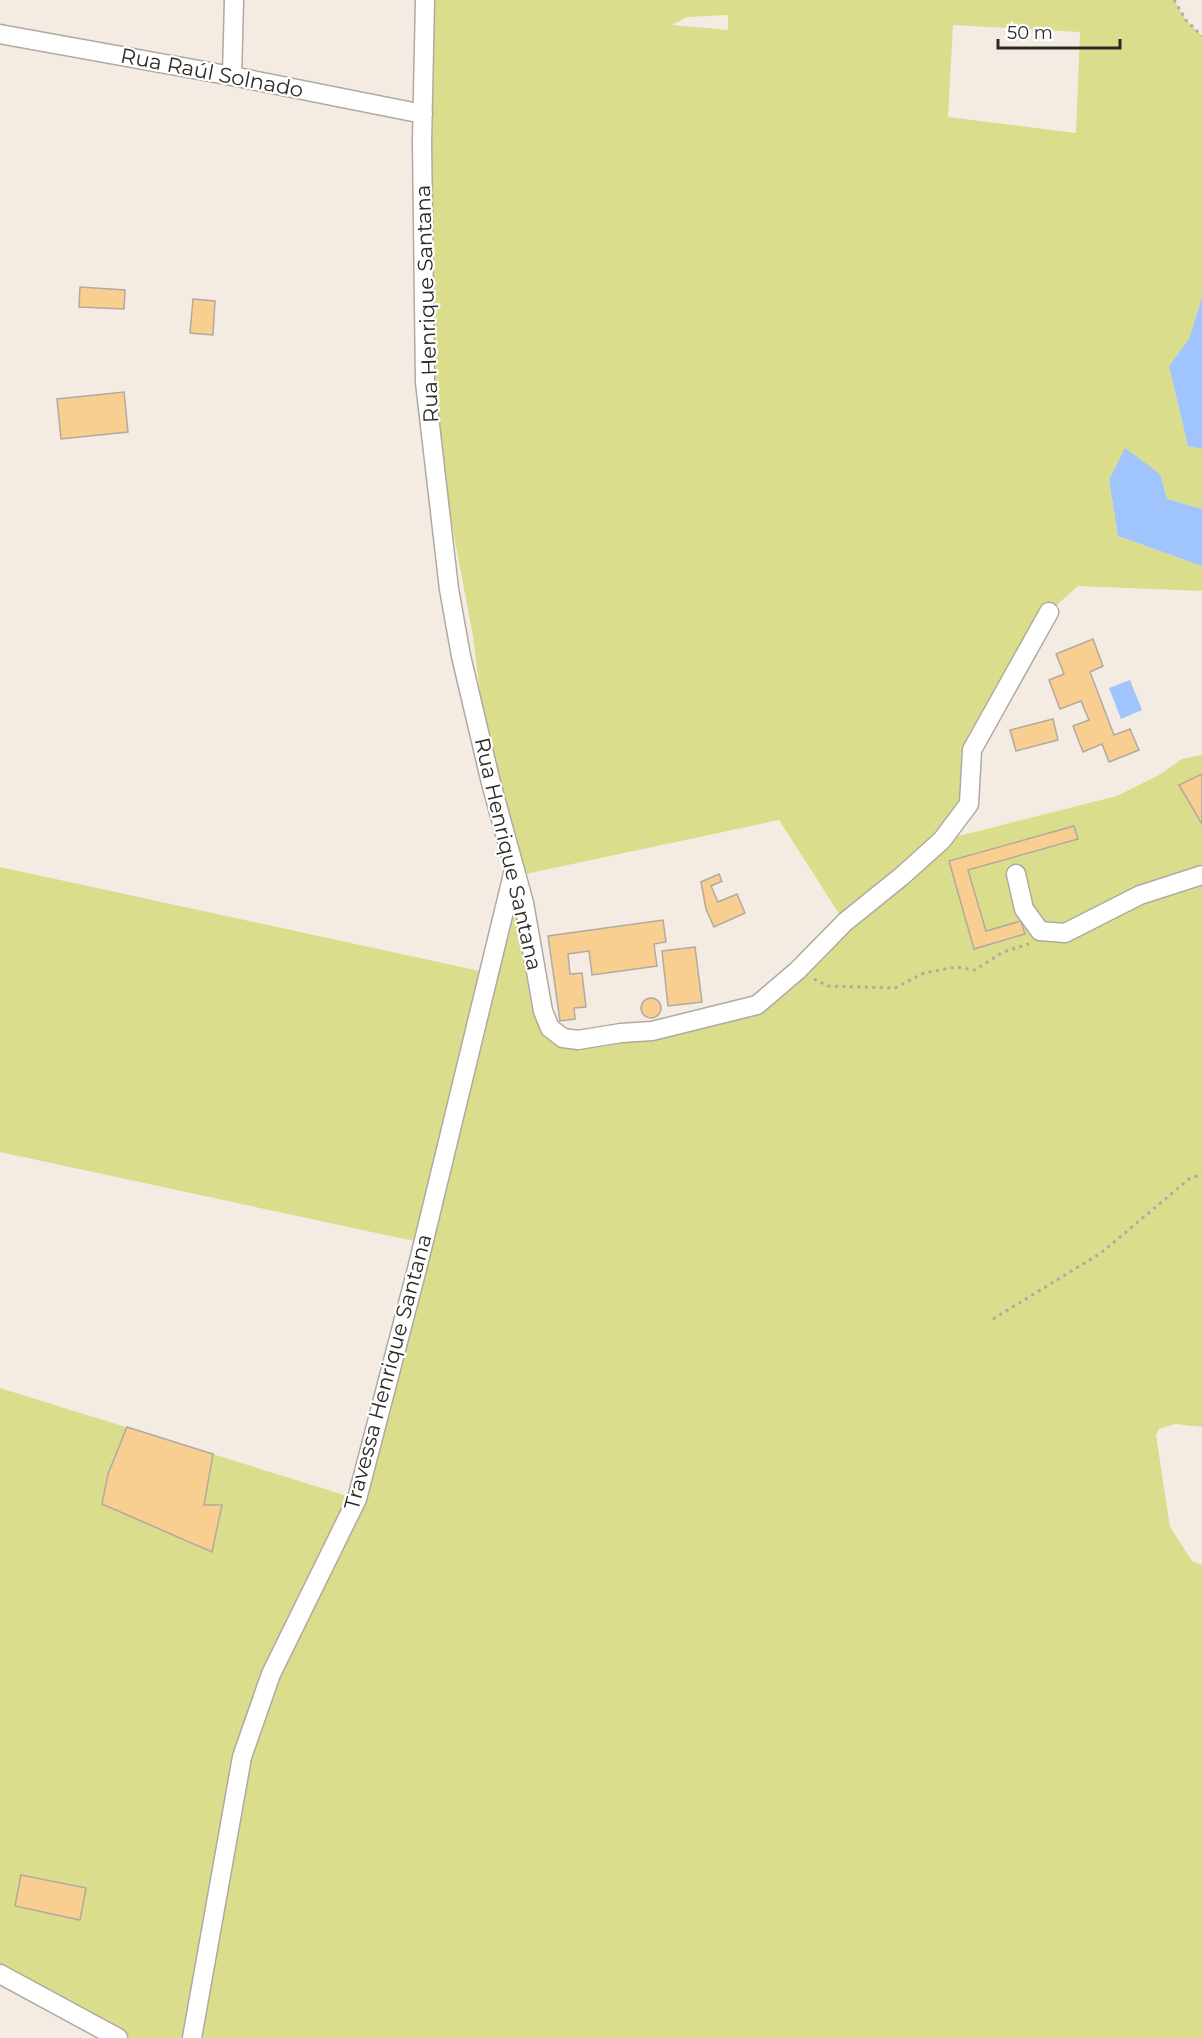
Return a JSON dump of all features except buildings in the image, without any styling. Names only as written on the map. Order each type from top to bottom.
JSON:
[{"type":"street","points":[[232,76],[234,0]]},
{"type":"street","name":"Rua Henrique Santana","points":[[425,0],[423,114],[425,382],[447,578],[461,656],[524,903],[543,1011],[550,1028],[563,1038],[579,1040],[621,1033],[652,1031],[757,1005],[798,970],[845,922],[942,840],[969,804],[972,750],[1049,612]]},
{"type":"street","name":"Rua Raúl Solnado","points":[[0,34],[232,76],[423,114]]},
{"type":"street","name":"Travessa Henrique Santana","points":[[192,2038],[242,1757],[271,1674],[357,1499],[417,1269],[514,868]]},
{"type":"street","points":[[1016,874],[1024,909],[1040,931],[1065,933],[1140,895],[1202,875]]},
{"type":"street","points":[[0,1974],[118,2038]]},
{"type":"path","points":[[1174,0],[1186,20],[1202,36]]},
{"type":"path","points":[[798,970],[828,986],[895,988],[924,974],[956,967],[975,970],[1003,952],[1034,943]]},
{"type":"path","points":[[993,1319],[1101,1253],[1189,1179],[1202,1174]]},
{"type":"green space","points":[[425,0],[1174,0],[1186,20],[1202,36],[1202,297],[1189,339],[1169,366],[1188,446],[1202,449],[1202,509],[1167,499],[1160,474],[1109,480],[1118,536],[1202,566],[1202,591],[1078,586],[1049,612],[972,749],[969,804],[943,840],[1117,796],[1159,775],[1182,759],[1202,755],[1202,1427],[1175,1424],[1159,1429],[1156,1435],[1170,1527],[1192,1561],[1202,1565],[1202,2038],[118,2038],[0,1974],[0,1388],[357,1499],[423,1243],[0,1152],[0,867],[489,973],[514,868],[491,783],[473,636],[425,382]],"holes":[[[728,15],[728,30],[672,25],[687,17]],[[953,25],[1080,32],[1076,133],[948,117]],[[779,820],[845,923],[757,1005],[563,1038],[543,1011],[516,876]]]},
{"type":"water","points":[[1202,297],[1202,449],[1188,446],[1169,366],[1189,339]]},
{"type":"water","points":[[1125,448],[1160,474],[1167,499],[1202,509],[1202,566],[1118,536],[1109,480]]},
{"type":"water","points":[[1130,680],[1142,710],[1121,719],[1109,688]]}]
